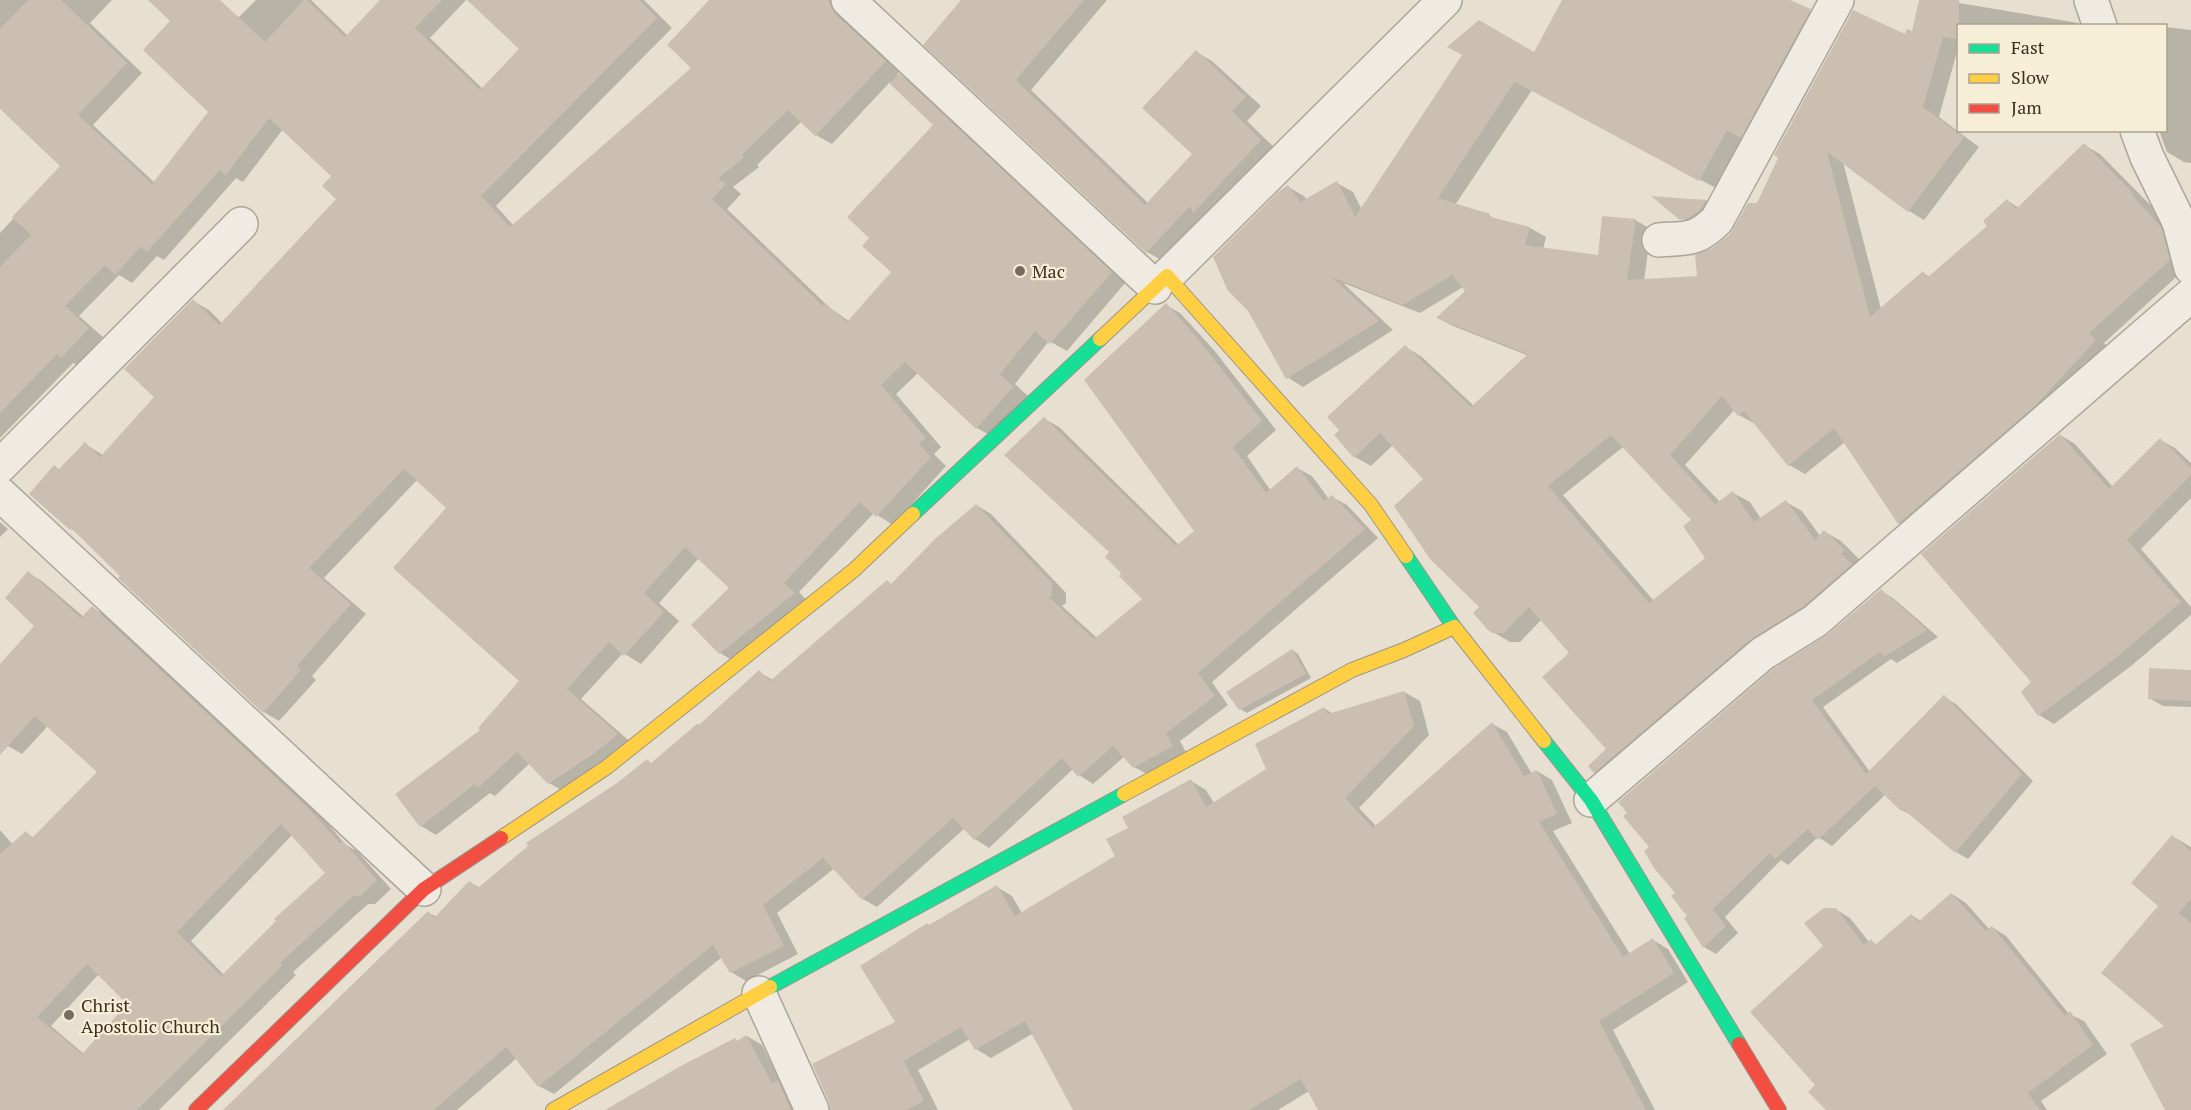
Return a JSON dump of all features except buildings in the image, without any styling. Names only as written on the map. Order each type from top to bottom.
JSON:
[{"type":"street","points":[[848,0],[1161,281],[1371,505],[1454,627],[1591,800],[1779,1110]]},
{"type":"street","points":[[196,1110],[424,889],[607,767],[854,570],[1161,281],[1445,0]]},
{"type":"street","points":[[1659,240],[1695,237],[1717,220],[1837,0]]},
{"type":"street","points":[[2091,0],[2099,24]]},
{"type":"street","points":[[2138,132],[2147,157],[2179,222],[2191,268]]},
{"type":"street","points":[[0,466],[241,224]]},
{"type":"street","points":[[1591,800],[1762,654],[1815,621],[2191,295]]},
{"type":"street","points":[[0,494],[424,889]]},
{"type":"street","points":[[553,1110],[759,993],[1352,670],[1454,627]]},
{"type":"street","points":[[759,993],[812,1110]]},
{"type":"traffic: fast","points":[[913,514],[1100,339]]},
{"type":"traffic: fast","points":[[1406,556],[1454,627]]},
{"type":"traffic: fast","points":[[1544,741],[1591,800],[1739,1044]]},
{"type":"traffic: fast","points":[[770,987],[1124,794]]},
{"type":"traffic: slow","points":[[1100,339],[1167,276],[1371,505],[1406,556]]},
{"type":"traffic: slow","points":[[501,838],[607,767],[854,570],[913,514]]},
{"type":"traffic: slow","points":[[1124,794],[1352,670],[1454,627],[1544,741]]},
{"type":"traffic: slow","points":[[553,1110],[770,987]]},
{"type":"traffic: jam","points":[[196,1110],[424,889],[501,838]]},
{"type":"traffic: jam","points":[[1739,1044],[1779,1110]]},
{"type":"place","name":"Mac","points":[[1020,271]]},
{"type":"place","name":"Christ Apostolic Church","points":[[69,1015]]}]
